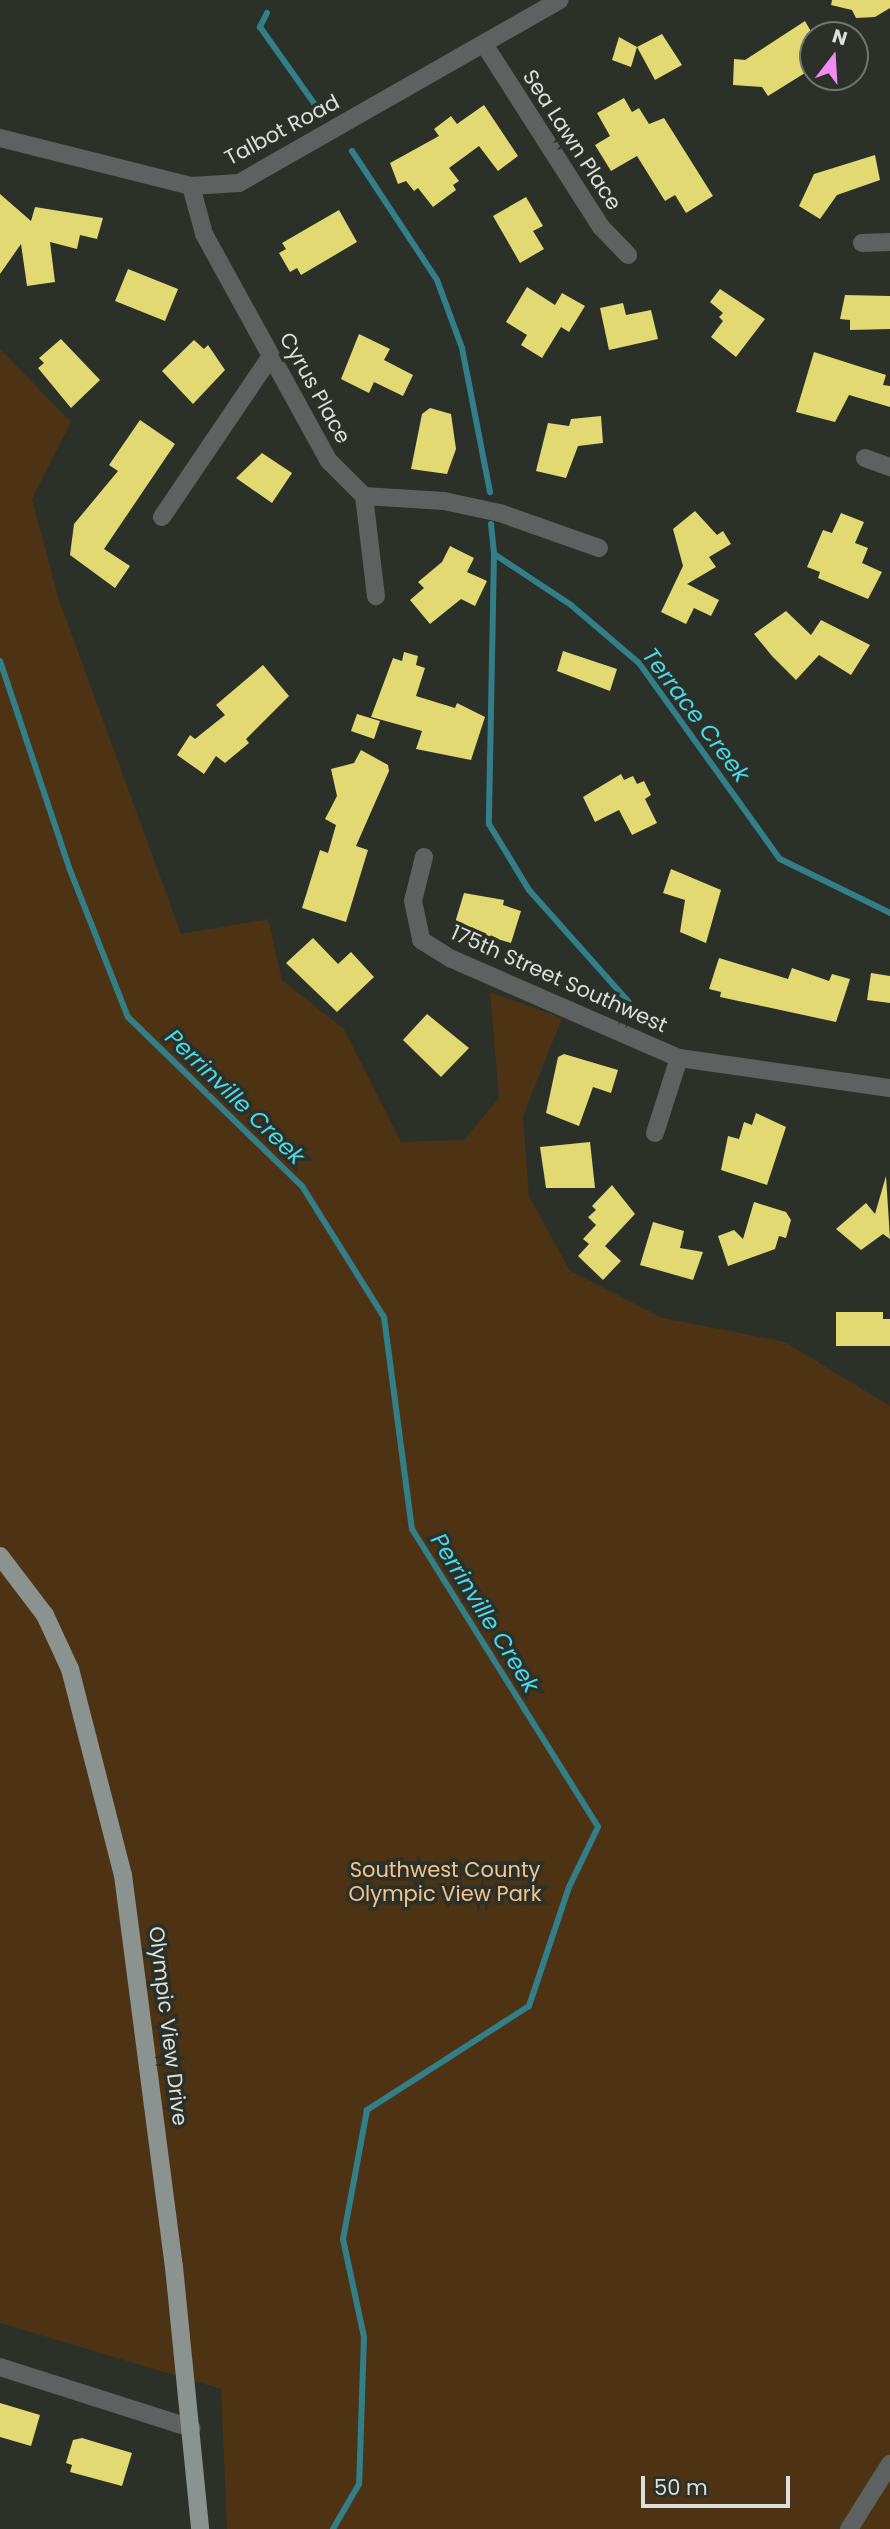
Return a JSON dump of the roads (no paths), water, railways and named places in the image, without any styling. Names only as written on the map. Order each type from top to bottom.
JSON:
[{"type":"main road","name":"Olympic View Drive","points":[[0,1556],[32,1594],[60,1643],[110,1814],[143,1997],[200,2529]]},
{"type":"street","name":"Talbot Road","points":[[0,138],[191,186],[239,183],[560,0]]},
{"type":"street","name":"Sea Lawn Place","points":[[484,44],[601,227],[628,256]]},
{"type":"street","name":"Cyrus Place","points":[[191,186],[204,234],[329,461],[364,496]]},
{"type":"street","points":[[862,243],[890,242]]},
{"type":"street","points":[[162,517],[271,356]]},
{"type":"street","points":[[864,458],[890,467]]},
{"type":"street","points":[[376,596],[364,496],[444,501],[500,513],[599,548]]},
{"type":"street","name":"175th Street Southwest","points":[[424,857],[413,901],[421,940],[452,959],[679,1058],[890,1088]]},
{"type":"street","name":"175th Street Southwest","points":[[655,1133],[679,1058]]},
{"type":"street","points":[[0,2367],[191,2428]]},
{"type":"street","points":[[849,2529],[890,2464]]},
{"type":"waterway","name":"Terrace Creek","points":[[267,13],[260,27],[318,109]]},
{"type":"waterway","name":"Terrace Creek","points":[[352,151],[437,280],[462,348],[490,492]]},
{"type":"waterway","name":"Terrace Creek","points":[[491,524],[494,554],[571,605],[639,663],[780,859],[890,913]]},
{"type":"waterway","points":[[494,554],[489,824],[529,890],[634,1008]]},
{"type":"waterway","name":"Perrinville Creek","points":[[0,661],[70,870],[128,1017],[302,1186],[384,1317],[412,1529],[598,1827],[569,1887],[529,2006],[367,2110],[343,2239],[364,2337],[359,2484],[333,2529]]},
{"type":"park label","name":"Southwest County Olympic View Park","points":[[445,1882]]}]
